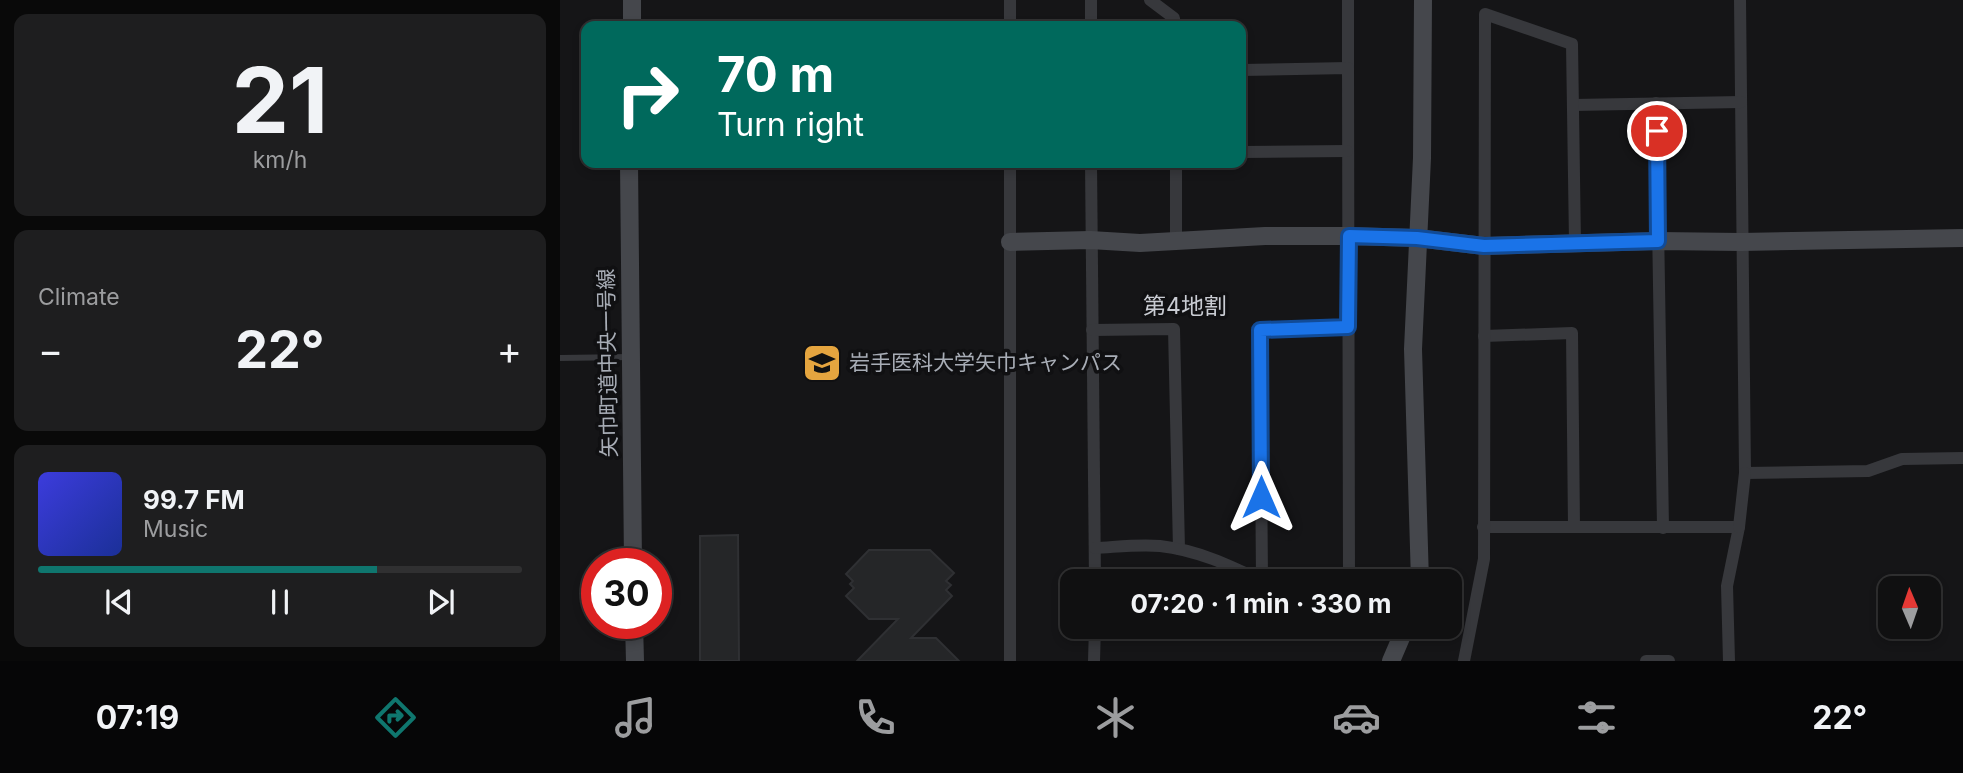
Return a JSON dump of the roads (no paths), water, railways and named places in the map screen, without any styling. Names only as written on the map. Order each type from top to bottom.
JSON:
[{"type":"street","points":[[632,0],[632,21]]},
{"type":"street","points":[[1010,0],[1010,21]]},
{"type":"street","points":[[1091,0],[1091,21]]},
{"type":"street","points":[[1150,0],[1174,18],[1174,21]]},
{"type":"street","points":[[1348,0],[1349,569]]},
{"type":"street","points":[[1420,569],[1413,349],[1422,158],[1423,0]]},
{"type":"street","points":[[1729,661],[1727,586],[1739,527],[1745,474],[1740,0]]},
{"type":"street","points":[[1464,661],[1483,559],[1485,14],[1572,44],[1575,243]]},
{"type":"street","points":[[1246,70],[1348,68]]},
{"type":"street","points":[[1573,105],[1741,102]]},
{"type":"street","points":[[1657,103],[1662,528]]},
{"type":"street","points":[[1246,152],[1347,151]]},
{"type":"street","name":"矢巾町道中央一号線","points":[[629,168],[634,548]]},
{"type":"street","points":[[1010,168],[1010,661]]},
{"type":"street","points":[[1091,168],[1095,569]]},
{"type":"street","points":[[1176,168],[1176,241]]},
{"type":"street","points":[[1010,242],[1090,240],[1140,243],[1265,236],[1349,236],[1417,238],[1484,246],[1963,238]]},
{"type":"street","points":[[1262,569],[1260,330],[1348,327]]},
{"type":"street","points":[[1092,330],[1174,329],[1179,549]]},
{"type":"street","points":[[1484,336],[1572,333],[1574,527]]},
{"type":"street","points":[[1745,474],[1868,471],[1902,458],[1963,458]]},
{"type":"street","points":[[1483,527],[1739,527]]},
{"type":"street","points":[[1095,548],[1157,546],[1179,549],[1209,556],[1237,569]]},
{"type":"street","points":[[634,639],[635,661]]},
{"type":"street","points":[[1094,639],[1094,661]]},
{"type":"street","points":[[1391,661],[1400,639]]},
{"type":"street","points":[[1646,661],[1669,661]]},
{"type":"lane","points":[[560,358],[631,357]]},
{"type":"place","name":"岩手医科大学矢巾キャンパス","points":[[822,363]]},
{"type":"district","name":"第4地割","points":[[1185,306]]}]
